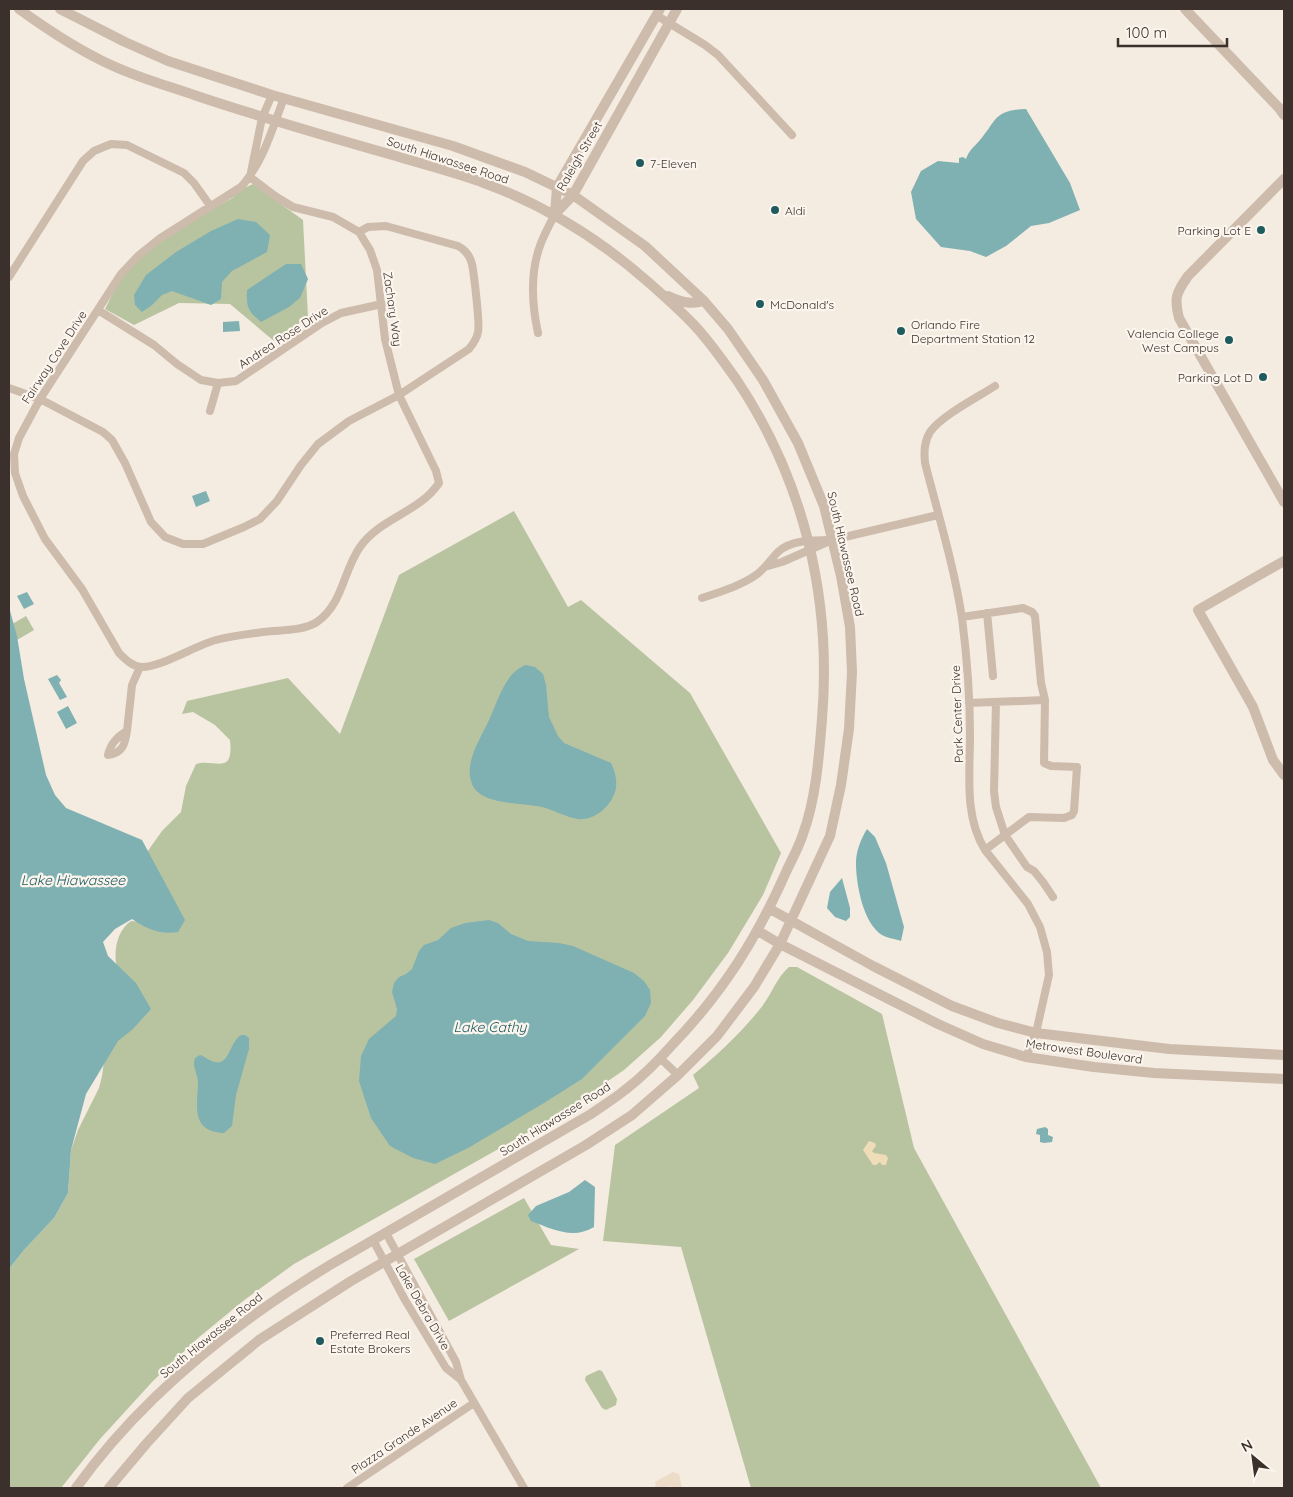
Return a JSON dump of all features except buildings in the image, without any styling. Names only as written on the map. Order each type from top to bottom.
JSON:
[{"type":"street","name":"South Hiawassee Road","points":[[19,9],[47,29],[110,65],[154,82],[262,118],[480,181],[516,195],[555,214],[625,262],[697,328],[725,363],[770,434],[801,511],[820,607],[824,646],[824,693],[820,744],[814,789],[804,832],[770,909],[758,931],[730,977],[706,1007],[660,1058],[626,1089],[590,1114],[293,1287],[246,1321],[204,1354],[161,1392],[124,1429],[76,1488]]},
{"type":"street","name":"South Hiawassee Road","points":[[60,9],[125,42],[168,61],[284,98],[453,146],[525,172],[573,196],[645,246],[704,302],[748,355],[785,418],[811,471],[824,506],[841,576],[850,627],[852,672],[848,729],[841,785],[830,836],[780,944],[754,988],[717,1036],[678,1075],[632,1115],[586,1146],[384,1262],[294,1316],[259,1340],[181,1405],[109,1488]]},
{"type":"street","name":"Raleigh Street","points":[[555,214],[573,196],[677,9]]},
{"type":"street","points":[[1185,9],[1284,115]]},
{"type":"street","points":[[658,12],[669,22],[718,55],[792,135]]},
{"type":"street","name":"Raleigh Street","points":[[555,214],[557,187],[658,12]]},
{"type":"street","points":[[9,388],[40,399],[93,426],[112,440],[125,463],[151,522],[165,537],[183,544],[204,544],[260,519],[277,501],[300,465],[318,444],[349,422],[399,395],[469,349],[475,342],[479,330],[472,263],[466,250],[458,246],[386,226],[368,226],[359,232],[333,217],[293,207],[250,177],[262,118],[272,94]]},
{"type":"street","name":"Fairway Cove Drive","points":[[140,667],[128,662],[120,654],[82,589],[45,539],[25,500],[15,473],[14,454],[19,438],[40,399],[121,274],[159,238],[241,187],[250,177],[260,160],[284,98]]},
{"type":"street","points":[[9,277],[83,161],[94,151],[111,144],[128,145],[184,173],[194,183],[211,207]]},
{"type":"street","points":[[1284,179],[1188,276],[1176,292],[1176,305],[1179,318],[1284,501]]},
{"type":"street","points":[[538,333],[534,303],[534,266],[541,243],[555,214]]},
{"type":"street","name":"Zachary Way","points":[[140,667],[154,665],[215,640],[237,635],[300,628],[316,622],[327,613],[338,598],[359,548],[370,534],[431,494],[439,483],[436,471],[399,395],[385,339],[377,270],[370,250],[359,232]]},
{"type":"street","points":[[660,293],[682,303],[694,304],[704,302]]},
{"type":"street","name":"Andrea Rose Drive","points":[[218,383],[236,381],[322,323],[341,313],[382,304]]},
{"type":"street","points":[[98,310],[154,345],[177,364],[201,380],[218,383],[210,411]]},
{"type":"street","name":"Park Center Drive","points":[[995,386],[939,422],[930,433],[924,448],[924,463],[952,569],[962,617],[968,672],[970,802],[972,818],[985,850],[1028,904],[1040,927],[1047,952],[1049,975],[1036,1033],[1026,1057]]},
{"type":"street","points":[[702,598],[746,581],[768,566],[782,562],[832,540],[938,515]]},
{"type":"street","points":[[768,566],[778,552],[808,540],[832,540]]},
{"type":"street","points":[[1284,561],[1198,610],[1253,707],[1273,760],[1284,774]]},
{"type":"street","points":[[962,617],[1023,608],[1032,612],[1035,616],[1041,683],[1045,700],[1044,763],[1051,766],[1077,767],[1074,811],[1072,815],[1064,818],[1029,817],[985,850]]},
{"type":"street","points":[[987,613],[993,676]]},
{"type":"street","points":[[127,731],[132,684],[140,667]]},
{"type":"street","points":[[969,703],[1045,700]]},
{"type":"street","points":[[996,702],[994,792],[996,807],[1005,835],[1027,867],[1034,871],[1053,897]]},
{"type":"street","name":"Metrowest Boulevard","points":[[770,909],[873,966],[952,1006],[998,1023],[1036,1033],[1169,1050],[1284,1055]]},
{"type":"street","name":"Metrowest Boulevard","points":[[758,931],[938,1024],[983,1044],[1026,1057],[1154,1073],[1284,1080]]},
{"type":"street","points":[[660,1058],[678,1075]]},
{"type":"street","name":"Lake Debra Drive","points":[[386,1233],[456,1362],[460,1380]]},
{"type":"street","name":"Lake Debra Drive","points":[[373,1240],[446,1368],[460,1380],[524,1488]]},
{"type":"street","points":[[422,1328],[434,1322]]},
{"type":"street","name":"Piazza Grande Avenue","points":[[347,1488],[474,1403]]},
{"type":"green space","points":[[253,184],[303,220],[308,317],[274,341],[230,304],[179,303],[134,325],[105,309],[124,271],[167,234],[234,197],[200,208]]},
{"type":"green space","points":[[514,511],[568,607],[581,600],[690,693],[781,853],[763,895],[728,953],[693,1000],[661,1037],[624,1070],[557,1116],[294,1264],[243,1301],[198,1338],[153,1381],[100,1439],[61,1488],[9,1488],[9,1269],[54,1218],[68,1193],[71,1150],[78,1130],[99,1088],[102,1076],[117,968],[117,942],[126,925],[131,921],[140,922],[140,862],[162,831],[181,812],[186,786],[196,764],[221,764],[229,759],[230,740],[215,725],[193,712],[182,714],[187,701],[288,678],[340,734],[399,575]]},
{"type":"green space","points":[[26,616],[34,630],[17,640],[9,626]]},
{"type":"green space","points":[[789,967],[797,967],[882,1014],[914,1148],[1101,1488],[751,1488],[681,1247],[603,1241],[615,1145],[699,1088],[693,1075],[728,1044],[752,1018],[764,1004],[784,971]]},
{"type":"green space","points":[[524,1198],[551,1245],[579,1249],[449,1321],[414,1259]]},
{"type":"green space","points":[[599,1370],[602,1371],[617,1399],[616,1405],[606,1410],[602,1408],[585,1380],[586,1376]]},
{"type":"sand","points":[[869,1141],[875,1143],[876,1146],[872,1151],[874,1153],[886,1155],[888,1158],[886,1165],[882,1165],[880,1162],[873,1165],[863,1150]]},
{"type":"shaded area","points":[[673,1472],[679,1474],[682,1488],[670,1486],[654,1488],[655,1482]]},
{"type":"water","points":[[1026,109],[1070,183],[1080,210],[1049,223],[1031,226],[1006,246],[986,257],[970,251],[941,247],[916,219],[911,192],[921,171],[938,161],[959,163],[959,158],[963,157],[966,159],[970,151],[997,117],[1008,111]]},
{"type":"water","points":[[238,219],[256,222],[270,235],[267,252],[232,271],[222,282],[221,299],[211,305],[172,291],[162,295],[142,312],[135,305],[134,295],[146,275],[176,252],[211,231]]},
{"type":"water","points":[[286,264],[301,264],[308,279],[300,298],[289,307],[261,322],[253,315],[249,308],[247,290]]},
{"type":"water","points":[[239,321],[240,331],[223,332],[223,322]]},
{"type":"water","points":[[206,491],[210,501],[196,507],[192,496]]},
{"type":"water","points":[[27,592],[34,604],[24,609],[17,596]]},
{"type":"water","name":"Lake Hiawassee","points":[[9,607],[17,636],[24,679],[46,775],[55,795],[66,808],[142,840],[185,920],[178,932],[165,933],[143,926],[132,919],[115,929],[103,942],[108,956],[136,983],[151,1009],[133,1029],[118,1041],[86,1094],[71,1150],[68,1193],[54,1218],[9,1269]]},
{"type":"water","points":[[526,665],[535,667],[543,674],[549,717],[558,736],[564,743],[611,763],[615,775],[616,788],[607,806],[597,815],[578,819],[542,807],[501,802],[482,795],[475,789],[471,781],[470,765],[472,757],[499,696],[507,680]]},
{"type":"water","points":[[57,675],[61,680],[59,683],[67,697],[60,700],[48,679]]},
{"type":"water","points":[[68,706],[77,723],[66,729],[57,712]]},
{"type":"water","points":[[867,829],[875,837],[886,863],[904,927],[901,941],[882,935],[875,929],[865,912],[857,881],[856,859],[859,845]]},
{"type":"water","points":[[842,878],[850,908],[850,917],[846,921],[835,917],[827,908],[830,892]]},
{"type":"water","name":"Lake Cathy","points":[[489,920],[498,923],[511,934],[528,941],[573,946],[634,973],[644,981],[650,990],[651,1003],[645,1016],[582,1079],[468,1148],[435,1164],[413,1158],[390,1146],[371,1118],[359,1081],[361,1056],[369,1039],[396,1016],[397,1009],[392,992],[394,983],[399,977],[412,969],[419,951],[424,945],[438,940],[451,928],[465,923]]},
{"type":"water","points":[[241,1035],[249,1038],[249,1049],[236,1095],[232,1126],[224,1133],[213,1131],[200,1122],[198,1115],[198,1081],[194,1061],[200,1055],[213,1061],[223,1061]]},
{"type":"water","points":[[1045,1127],[1048,1129],[1048,1135],[1053,1137],[1052,1142],[1040,1142],[1040,1135],[1036,1134],[1037,1129]]},
{"type":"water","points":[[585,1180],[595,1187],[594,1227],[578,1233],[570,1233],[555,1230],[531,1221],[528,1215],[536,1206],[569,1192]]},
{"type":"place","name":"7-Eleven","points":[[640,163]]},
{"type":"place","name":"Aldi","points":[[775,210]]},
{"type":"place","name":"Parking Lot E","points":[[1261,230]]},
{"type":"place","name":"McDonald's","points":[[760,304]]},
{"type":"place","name":"Orlando Fire Department Station 12","points":[[901,331]]},
{"type":"place","name":"Valencia College West Campus","points":[[1229,340]]},
{"type":"place","name":"Parking Lot D","points":[[1263,377]]},
{"type":"place","name":"Preferred Real Estate Brokers","points":[[320,1341]]}]
